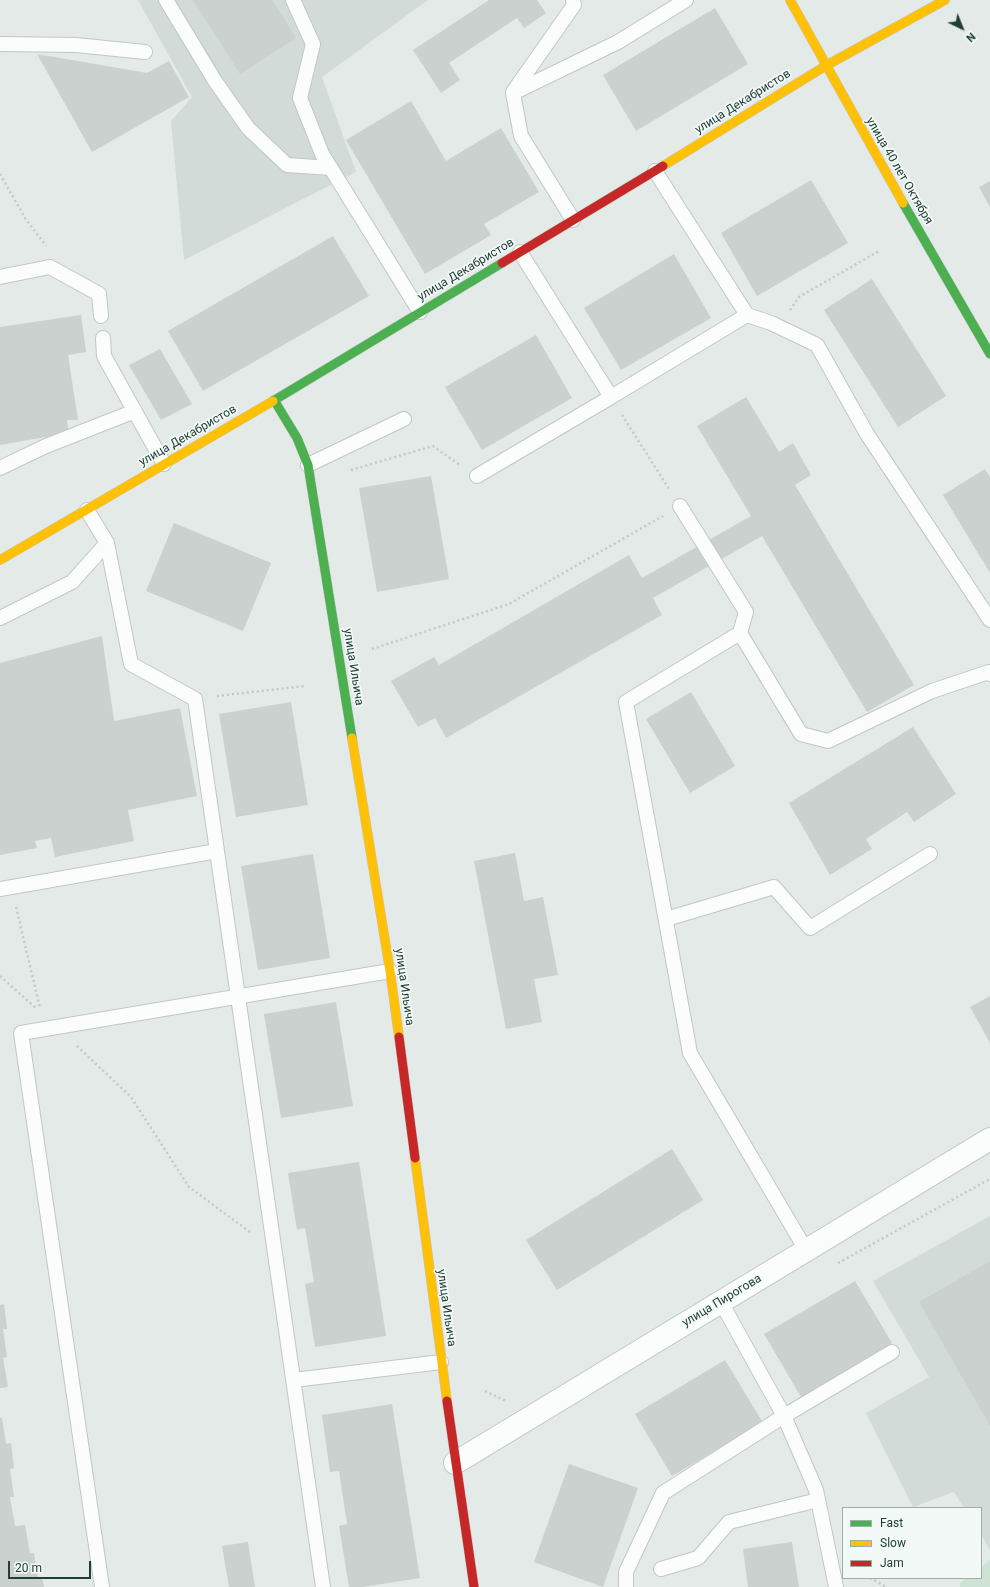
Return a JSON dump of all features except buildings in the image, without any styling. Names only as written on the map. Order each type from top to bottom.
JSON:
[{"type":"street","name":"улица 40 лет Октября","points":[[790,0],[851,111],[990,354]]},
{"type":"street","name":"улица Декабристов","points":[[0,560],[274,400],[827,65],[944,0]]},
{"type":"street","name":"улица Ильича","points":[[274,400],[297,438],[308,464],[390,970],[441,1362],[474,1587]]},
{"type":"street","name":"улица Пирогова","points":[[455,1463],[990,1139]]},
{"type":"lane","points":[[166,0],[216,81],[248,128],[287,165],[331,168]]},
{"type":"lane","points":[[293,0],[313,44],[300,98],[322,154],[420,312]]},
{"type":"lane","points":[[573,220],[521,136],[513,93],[574,5],[574,0]]},
{"type":"lane","points":[[513,93],[618,42],[686,0]]},
{"type":"lane","points":[[0,44],[76,45],[145,52]]},
{"type":"lane","points":[[655,170],[747,315],[779,327],[817,345],[867,434],[990,620]]},
{"type":"lane","points":[[520,252],[611,397]]},
{"type":"lane","points":[[0,277],[50,268],[99,294],[101,316]]},
{"type":"lane","points":[[477,476],[747,315]]},
{"type":"lane","points":[[102,338],[104,356],[164,464]]},
{"type":"lane","points":[[0,468],[46,446],[135,411]]},
{"type":"lane","points":[[308,464],[404,419]]},
{"type":"lane","points":[[680,506],[746,612],[740,633],[626,702],[690,1052],[806,1250]]},
{"type":"lane","points":[[87,510],[107,543],[132,664],[195,699],[323,1587]]},
{"type":"lane","points":[[0,618],[72,582],[107,543]]},
{"type":"lane","points":[[740,633],[801,734],[828,741],[932,691],[989,672],[990,674]]},
{"type":"lane","points":[[6,888],[217,851]]},
{"type":"lane","points":[[666,919],[774,887],[810,928],[930,854]]},
{"type":"lane","points":[[102,1587],[21,1033],[390,970]]},
{"type":"lane","points":[[721,1302],[784,1416],[816,1490],[836,1587]]},
{"type":"lane","points":[[626,1587],[626,1572],[663,1493],[784,1416],[892,1352]]},
{"type":"lane","points":[[294,1380],[441,1362]]},
{"type":"lane","points":[[661,1569],[698,1558],[729,1522],[818,1500]]},
{"type":"path","points":[[0,174],[25,218],[68,277]]},
{"type":"path","points":[[779,327],[799,297],[879,251]]},
{"type":"path","points":[[372,649],[509,604],[680,506],[611,397]]},
{"type":"path","points":[[348,471],[433,446],[477,476]]},
{"type":"path","points":[[195,699],[305,686]]},
{"type":"path","points":[[0,976],[41,1013],[6,888]]},
{"type":"path","points":[[58,1027],[131,1097],[189,1187],[274,1249]]},
{"type":"path","points":[[872,1579],[886,1587]]},
{"type":"shaded area","points":[[138,0],[428,0],[322,77],[356,172],[184,260],[171,121],[192,97]]},
{"type":"shaded area","points":[[990,1216],[990,1550],[982,1537],[982,1507],[963,1507],[954,1492],[913,1507],[866,1413],[929,1377],[873,1281]]},
{"type":"green space","points":[[990,1560],[990,1587],[960,1587],[960,1583],[965,1579],[982,1579],[982,1566]]},
{"type":"traffic: fast","points":[[903,203],[990,354]]},
{"type":"traffic: fast","points":[[273,401],[502,263]]},
{"type":"traffic: fast","points":[[274,400],[297,438],[308,465],[352,738]]},
{"type":"traffic: slow","points":[[790,0],[903,203]]},
{"type":"traffic: slow","points":[[663,166],[827,65],[945,0]]},
{"type":"traffic: slow","points":[[0,560],[273,401]]},
{"type":"traffic: slow","points":[[352,738],[390,971],[399,1037]]},
{"type":"traffic: slow","points":[[415,1158],[447,1401]]},
{"type":"traffic: jam","points":[[502,263],[663,166]]},
{"type":"traffic: jam","points":[[399,1037],[415,1158]]},
{"type":"traffic: jam","points":[[447,1401],[474,1587]]}]
